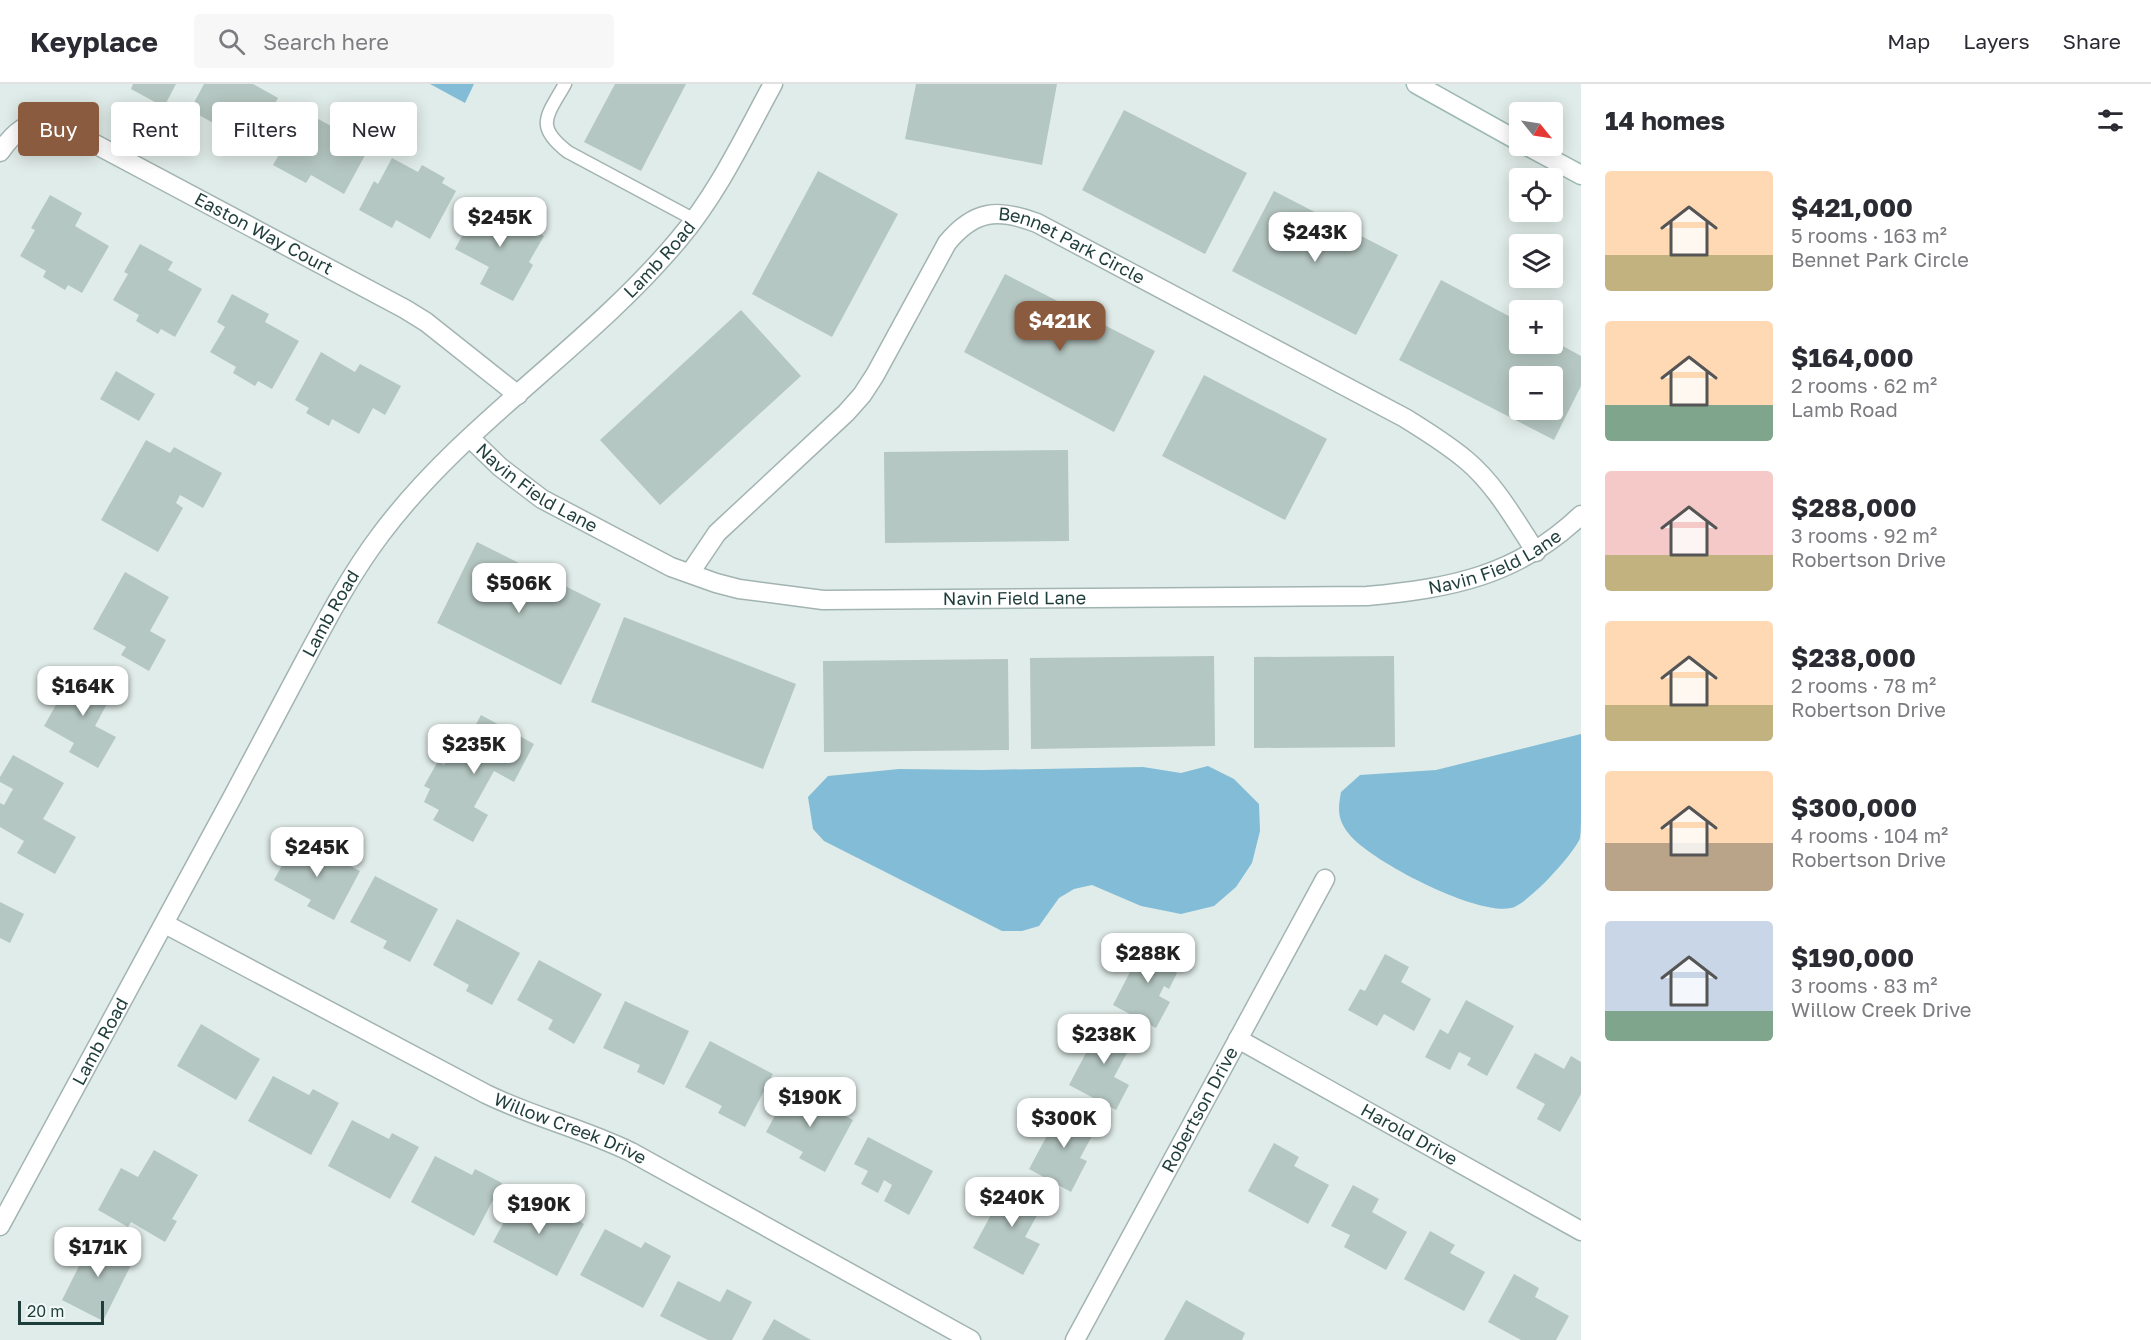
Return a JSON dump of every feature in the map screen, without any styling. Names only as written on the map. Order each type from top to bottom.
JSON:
[{"type":"street","name":"Lamb Road","points":[[0,1227],[324,626],[357,569],[408,501],[439,467],[634,289],[695,220],[726,172],[773,84]]},
{"type":"street","points":[[1416,84],[1509,136]]},
{"type":"street","name":"Easton Way Court","points":[[0,152],[18,130],[27,126],[50,122],[63,127],[405,309],[426,322],[518,395]]},
{"type":"street","points":[[1546,156],[1581,175]]},
{"type":"street","name":"Bennet Park Circle","points":[[690,573],[717,533],[846,413],[862,395],[947,243],[956,232],[971,220],[1001,213],[1019,216],[1036,223],[1405,418],[1437,438],[1467,460],[1493,487],[1536,552]]},
{"type":"street","name":"Navin Field Lane","points":[[470,438],[500,467],[542,500],[671,567],[739,589],[823,600],[1367,596],[1414,592],[1496,572],[1536,552],[1581,515]]},
{"type":"street","name":"Robertson Drive","points":[[1075,1340],[1325,879]]},
{"type":"street","name":"Willow Creek Drive","points":[[165,924],[486,1094],[631,1152],[971,1340]]},
{"type":"street","name":"Harold Drive","points":[[1238,1039],[1581,1231]]},
{"type":"lane","points":[[565,84],[546,123],[548,132],[555,142],[568,152],[695,220]]},
{"type":"water","points":[[430,84],[474,84],[465,103]]},
{"type":"water","points":[[1581,734],[1580,838],[1549,878],[1528,898],[1511,908],[1474,904],[1425,884],[1378,858],[1361,845],[1349,834],[1340,819],[1341,792],[1360,775],[1436,770]]},
{"type":"water","points":[[1208,766],[1234,779],[1259,804],[1260,831],[1252,863],[1236,887],[1214,906],[1181,914],[1141,906],[1092,885],[1074,889],[1059,898],[1039,926],[1022,931],[1002,931],[824,841],[813,829],[808,797],[828,776],[899,769],[1143,767],[1181,773]]},
{"type":"building","points":[[133,84],[176,84],[167,102],[155,102],[131,89]]},
{"type":"building","points":[[204,84],[253,84],[278,98],[276,102],[212,102],[212,122],[200,116],[200,102],[194,102]]},
{"type":"building","points":[[615,84],[686,84],[641,171],[584,142]]},
{"type":"building","points":[[916,84],[1057,84],[1042,165],[905,139]]},
{"type":"building","points":[[1124,110],[1247,173],[1205,254],[1082,190]]},
{"type":"building","points":[[318,119],[330,125],[330,156],[365,156],[344,194],[311,175],[306,183],[273,165],[278,156],[318,156]]},
{"type":"building","points":[[392,158],[418,172],[422,165],[445,178],[442,183],[456,191],[430,239],[396,220],[392,228],[359,210],[374,181],[378,184]]},
{"type":"building","points":[[818,171],[898,214],[832,337],[752,294]]},
{"type":"building","points":[[1274,191],[1398,255],[1356,335],[1232,271]]},
{"type":"building","points":[[50,195],[82,213],[75,226],[109,246],[82,293],[68,285],[65,290],[43,277],[46,271],[20,256],[35,230],[31,228]]},
{"type":"building","points":[[481,201],[495,208],[498,203],[521,216],[518,222],[544,236],[529,262],[533,265],[513,301],[480,284],[489,267],[455,249]]},
{"type":"building","points":[[140,244],[173,262],[168,270],[202,289],[175,337],[161,329],[158,334],[136,321],[139,315],[113,300],[128,274],[124,272]]},
{"type":"building","points":[[1005,274],[1155,351],[1114,432],[964,352]]},
{"type":"building","points":[[1441,280],[1509,316],[1509,354],[1563,354],[1563,346],[1581,356],[1581,386],[1554,440],[1515,420],[1563,420],[1563,366],[1509,366],[1509,417],[1399,360]]},
{"type":"building","points":[[232,294],[269,314],[265,322],[299,341],[272,389],[258,381],[255,386],[233,373],[236,367],[210,352],[225,327],[217,322]]},
{"type":"building","points":[[741,310],[801,376],[660,505],[600,440]]},
{"type":"building","points":[[321,352],[355,372],[360,364],[401,386],[385,415],[373,408],[359,434],[332,419],[329,426],[306,413],[309,408],[295,400]]},
{"type":"building","points":[[116,371],[155,394],[139,421],[100,399]]},
{"type":"building","points":[[1204,375],[1327,439],[1285,520],[1162,456]]},
{"type":"building","points":[[146,440],[170,453],[174,447],[222,473],[203,508],[180,495],[176,503],[183,508],[158,552],[101,520]]},
{"type":"building","points":[[1068,450],[1069,541],[885,543],[884,452]]},
{"type":"building","points":[[477,542],[601,604],[561,685],[437,623]]},
{"type":"building","points":[[125,572],[169,597],[150,631],[166,640],[149,671],[121,655],[126,647],[93,629]]},
{"type":"building","points":[[624,617],[796,684],[763,769],[591,702]]},
{"type":"building","points":[[1214,656],[1215,746],[1031,749],[1030,658]]},
{"type":"building","points":[[1394,656],[1395,747],[1254,748],[1254,657]]},
{"type":"building","points":[[1008,659],[1009,750],[824,752],[823,661]]},
{"type":"building","points":[[77,668],[115,689],[95,726],[116,737],[98,768],[69,752],[74,743],[44,726]]},
{"type":"building","points":[[481,715],[534,744],[514,782],[494,771],[474,807],[488,815],[473,842],[433,820],[439,810],[424,802],[430,789],[424,786],[438,761],[444,765],[455,744],[463,748]]},
{"type":"building","points":[[13,755],[64,783],[43,819],[76,837],[55,874],[17,853],[24,841],[0,827],[0,803],[4,805],[13,789],[0,782],[0,777]]},
{"type":"building","points":[[297,838],[360,871],[334,920],[307,906],[311,900],[274,880]]},
{"type":"building","points":[[375,876],[438,909],[410,962],[383,948],[387,941],[350,922]]},
{"type":"building","points":[[0,902],[24,914],[10,943],[0,938]]},
{"type":"building","points":[[457,919],[520,953],[492,1005],[466,991],[469,985],[433,965]]},
{"type":"building","points":[[1147,939],[1180,957],[1173,970],[1177,973],[1169,989],[1164,986],[1159,996],[1170,1002],[1156,1028],[1113,1005]]},
{"type":"building","points":[[1385,954],[1409,967],[1401,982],[1431,999],[1414,1031],[1384,1014],[1377,1026],[1348,1010],[1360,989],[1365,991]]},
{"type":"building","points":[[539,960],[602,994],[574,1044],[548,1029],[553,1020],[517,1000]]},
{"type":"building","points":[[1466,1000],[1514,1026],[1487,1076],[1467,1065],[1471,1058],[1459,1052],[1450,1070],[1425,1057],[1440,1029],[1448,1034]]},
{"type":"building","points":[[625,1001],[689,1031],[664,1085],[637,1072],[640,1065],[603,1048]]},
{"type":"building","points":[[1104,1019],[1136,1036],[1114,1077],[1129,1085],[1116,1110],[1069,1085]]},
{"type":"building","points":[[201,1024],[260,1059],[236,1100],[177,1066]]},
{"type":"building","points":[[710,1041],[773,1074],[745,1127],[718,1113],[722,1106],[685,1087]]},
{"type":"building","points":[[1535,1053],[1564,1069],[1571,1056],[1581,1062],[1581,1094],[1560,1132],[1537,1119],[1545,1104],[1516,1088]]},
{"type":"building","points":[[273,1076],[309,1095],[313,1089],[339,1103],[311,1155],[248,1121]]},
{"type":"building","points":[[791,1086],[853,1120],[825,1172],[799,1158],[803,1152],[766,1132]]},
{"type":"building","points":[[1063,1106],[1098,1125],[1080,1158],[1087,1161],[1071,1192],[1029,1169]]},
{"type":"building","points":[[352,1120],[389,1139],[392,1133],[419,1147],[390,1199],[328,1166]]},
{"type":"building","points":[[868,1137],[933,1171],[909,1215],[884,1201],[892,1185],[884,1180],[878,1193],[861,1184],[868,1171],[854,1164]]},
{"type":"building","points":[[1274,1143],[1299,1157],[1294,1166],[1329,1185],[1308,1224],[1248,1191]]},
{"type":"building","points":[[154,1150],[198,1175],[172,1219],[177,1221],[165,1242],[131,1222],[128,1227],[98,1210],[121,1168],[138,1177]]},
{"type":"building","points":[[435,1156],[472,1175],[475,1169],[502,1183],[474,1236],[411,1202]]},
{"type":"building","points":[[1011,1178],[1047,1197],[1025,1237],[1040,1244],[1023,1275],[973,1248]]},
{"type":"building","points":[[1353,1185],[1379,1199],[1372,1212],[1407,1232],[1386,1270],[1344,1247],[1350,1235],[1331,1226]]},
{"type":"building","points":[[518,1196],[555,1216],[558,1209],[584,1224],[557,1276],[493,1242]]},
{"type":"building","points":[[605,1229],[641,1248],[645,1242],[671,1256],[643,1308],[580,1275]]},
{"type":"building","points":[[1430,1231],[1455,1245],[1450,1253],[1485,1272],[1464,1311],[1404,1279]]},
{"type":"building","points":[[94,1236],[135,1257],[103,1321],[62,1300]]},
{"type":"building","points":[[1514,1274],[1539,1288],[1535,1297],[1569,1316],[1556,1340],[1521,1340],[1488,1322]]},
{"type":"building","points":[[678,1281],[720,1302],[727,1289],[752,1302],[732,1340],[708,1340],[660,1316]]},
{"type":"building","points":[[1186,1300],[1245,1333],[1242,1340],[1164,1340]]},
{"type":"building","points":[[774,1319],[811,1340],[762,1340]]}]
